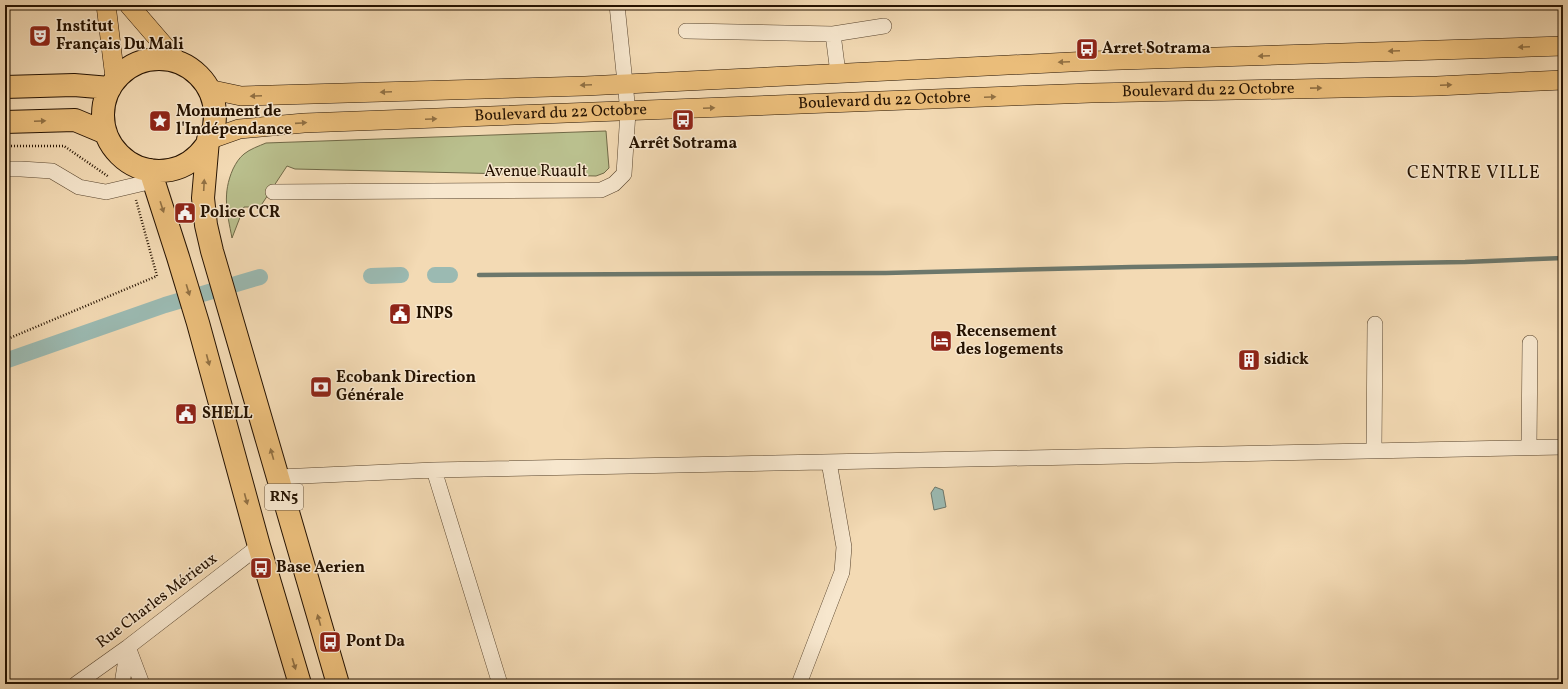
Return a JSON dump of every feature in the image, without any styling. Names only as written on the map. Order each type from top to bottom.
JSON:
[{"type":"highway","points":[[149,60],[166,60],[179,63],[196,73],[208,89],[213,101],[215,115],[213,128],[208,140],[198,154],[184,165],[152,176],[123,158],[112,147],[106,133],[103,118],[104,102],[113,83],[130,65],[149,60]]},
{"type":"highway","points":[[5,87],[113,83]]},
{"type":"highway","points":[[5,122],[76,120],[106,133]]},
{"type":"highway","name":"RN5","points":[[208,140],[203,198],[206,225],[212,252],[279,477],[338,684]]},
{"type":"highway","name":"RN5","points":[[152,176],[198,323],[259,546],[300,684]]},
{"type":"main road","points":[[106,5],[113,83]]},
{"type":"main road","points":[[129,5],[179,63]]},
{"type":"main road","name":"Boulevard du 22 Octobre","points":[[208,89],[242,96],[625,84],[1098,61],[1563,46]]},
{"type":"main road","name":"Boulevard du 22 Octobre","points":[[208,140],[239,129],[304,123],[628,112],[1091,93],[1437,86],[1563,80]]},
{"type":"street","name":"Avenue Ruault","points":[[273,192],[601,190],[614,184],[624,174],[628,112],[617,5]]},
{"type":"street","points":[[686,31],[833,34],[884,26]]},
{"type":"street","points":[[833,34],[838,73]]},
{"type":"street","points":[[5,169],[52,171],[79,187],[106,192],[125,188],[152,176]]},
{"type":"street","points":[[1374,450],[1375,324]]},
{"type":"street","points":[[1529,447],[1530,343]]},
{"type":"street","points":[[279,477],[434,470],[1563,447]]},
{"type":"street","points":[[799,684],[842,572],[844,547],[829,462]]},
{"type":"street","points":[[434,470],[500,684]]},
{"type":"street","name":"Rue Charles Mérieux","points":[[76,684],[128,647],[259,546]]},
{"type":"street","points":[[122,684],[128,647]]},
{"type":"street","points":[[128,647],[142,684]]},
{"type":"path","points":[[5,146],[64,146],[135,196],[157,276],[5,340]]},
{"type":"green space","points":[[606,131],[609,168],[604,173],[596,176],[295,169],[287,166],[260,207],[244,207],[232,238],[226,203],[228,187],[233,169],[239,159],[246,152],[266,143]]},
{"type":"water","points":[[935,487],[943,490],[946,507],[934,510],[931,493]]},
{"type":"waterway","points":[[479,275],[886,273],[1132,267],[1465,262],[1563,258]]},
{"type":"waterway","points":[[371,276],[401,275]]},
{"type":"waterway","points":[[435,275],[450,275]]},
{"type":"waterway","points":[[5,361],[165,305],[260,277]]},
{"type":"place","name":"Institut Français Du Mali","points":[[40,36]]},
{"type":"place","name":"Arret Sotrama","points":[[1087,49]]},
{"type":"place","name":"Arrêt Sotrama","points":[[683,120]]},
{"type":"place","name":"Monument de l'Indépendance","points":[[160,121]]},
{"type":"place","name":"Police CCR","points":[[185,213]]},
{"type":"place","name":"INPS","points":[[400,314]]},
{"type":"place","name":"Recensement des logements","points":[[941,341]]},
{"type":"place","name":"sidick","points":[[1249,360]]},
{"type":"place","name":"Ecobank Direction Générale","points":[[321,387]]},
{"type":"place","name":"SHELL","points":[[186,414]]},
{"type":"place","name":"Base Aerien","points":[[261,568]]},
{"type":"place","name":"Pont Da","points":[[330,642]]},
{"type":"district","name":"CENTRE VILLE","points":[[1474,173]]}]
